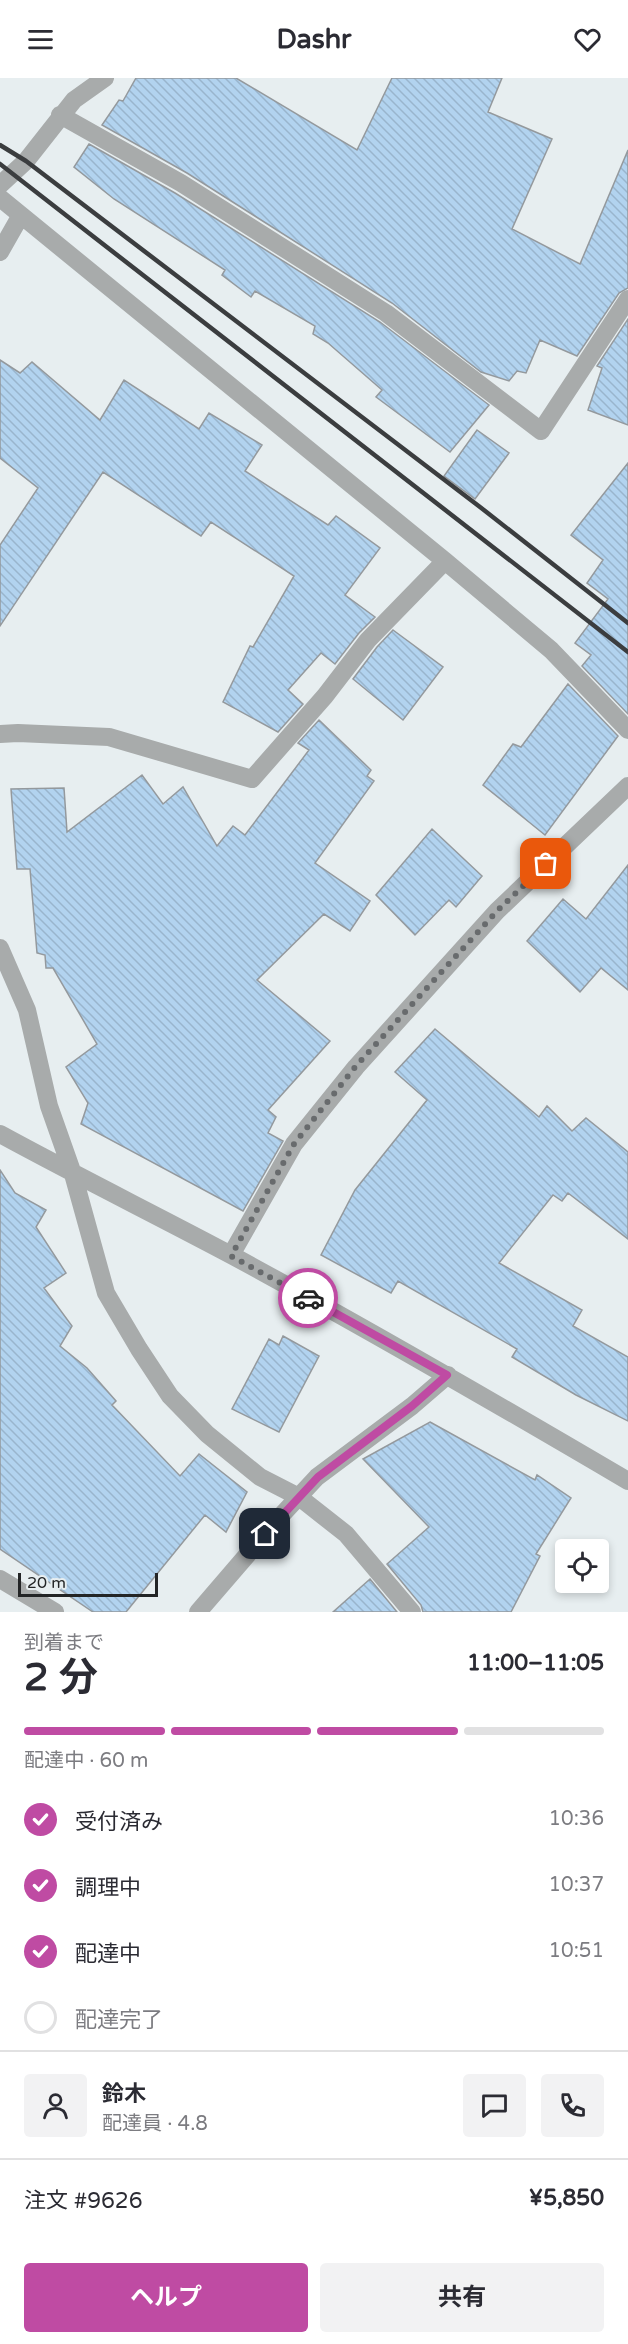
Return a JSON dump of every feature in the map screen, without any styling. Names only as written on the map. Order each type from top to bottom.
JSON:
[{"type":"street","points":[[0,185],[26,160],[74,100],[105,78]]},
{"type":"street","points":[[60,115],[181,183],[386,313],[541,431],[628,299]]},
{"type":"street","points":[[0,198],[551,650],[628,730]]},
{"type":"street","points":[[0,252],[21,215]]},
{"type":"street","points":[[0,734],[109,737],[252,779],[325,696],[368,640],[445,561]]},
{"type":"street","points":[[231,1256],[294,1144],[356,1066],[497,911],[628,786]]},
{"type":"street","points":[[0,948],[27,1011],[49,1106],[73,1174],[106,1293],[139,1348],[170,1396],[207,1434],[260,1477],[298,1497],[346,1534],[412,1612]]},
{"type":"street","points":[[0,1134],[231,1256],[447,1375],[628,1480]]},
{"type":"street","points":[[198,1612],[318,1477],[412,1406],[447,1375]]},
{"type":"street","points":[[0,1579],[55,1612]]},
{"type":"building","points":[[136,78],[236,78],[357,150],[392,78],[502,78],[488,112],[552,139],[512,229],[580,264],[628,150],[628,288],[619,293],[577,356],[540,340],[526,373],[517,371],[509,381],[481,372],[392,303],[187,173],[102,125],[119,100],[123,101]]},
{"type":"building","points":[[89,144],[175,193],[380,322],[489,405],[450,452],[376,397],[382,390],[328,343],[313,334],[315,326],[255,291],[251,297],[222,275],[225,270],[114,199],[74,167]]},
{"type":"building","points":[[628,319],[628,425],[588,410],[602,368],[597,366]]},
{"type":"building","points":[[0,360],[20,373],[32,362],[100,420],[124,380],[199,429],[209,413],[262,445],[245,471],[328,525],[336,516],[380,548],[345,595],[375,617],[359,633],[335,664],[321,653],[288,690],[303,704],[278,732],[223,702],[250,646],[253,647],[294,576],[211,522],[201,536],[103,472],[0,626],[0,545],[38,488],[0,458]]},
{"type":"building","points":[[477,430],[509,453],[475,499],[444,476]]},
{"type":"building","points":[[628,463],[628,714],[582,666],[591,655],[575,643],[608,599],[587,583],[603,560],[571,535]]},
{"type":"building","points":[[393,630],[443,667],[403,720],[353,679]]},
{"type":"building","points":[[568,684],[618,736],[545,835],[483,785],[513,744],[521,747]]},
{"type":"building","points":[[319,720],[371,770],[367,776],[374,781],[315,863],[370,901],[350,931],[324,914],[257,980],[330,1041],[268,1110],[276,1117],[268,1133],[283,1141],[243,1211],[81,1124],[88,1103],[66,1067],[97,1044],[53,968],[46,968],[45,955],[37,953],[30,869],[17,869],[11,789],[64,788],[67,832],[142,775],[163,804],[183,787],[217,846],[233,826],[245,835],[309,750],[298,743]]},
{"type":"building","points":[[432,829],[482,876],[456,907],[449,900],[415,935],[376,895]]},
{"type":"building","points":[[628,865],[628,990],[601,968],[580,992],[527,941],[563,899],[586,919]]},
{"type":"building","points":[[435,1029],[539,1117],[547,1106],[572,1131],[586,1118],[628,1152],[628,1239],[568,1193],[562,1201],[553,1195],[499,1263],[582,1310],[573,1326],[628,1357],[628,1421],[576,1395],[512,1357],[517,1349],[398,1281],[391,1293],[321,1255],[355,1190],[427,1100],[395,1072]]},
{"type":"building","points":[[0,1170],[15,1193],[46,1210],[36,1227],[66,1273],[44,1288],[72,1326],[60,1346],[87,1368],[116,1401],[112,1405],[180,1476],[199,1454],[247,1492],[226,1532],[205,1515],[126,1612],[93,1612],[0,1549]]},
{"type":"building","points":[[283,1336],[319,1356],[279,1432],[232,1409],[269,1339],[279,1345]]},
{"type":"building","points":[[430,1422],[535,1480],[537,1475],[571,1498],[536,1554],[540,1556],[511,1612],[423,1612],[421,1605],[387,1564],[429,1527],[363,1459]]},
{"type":"building","points":[[370,1579],[397,1612],[333,1612]]},
{"type":"railway","points":[[0,145],[26,161],[480,507],[628,623]]},
{"type":"railway","points":[[0,164],[628,652]]},
{"type":"way so far","points":[[308,1298],[231,1256],[294,1144],[356,1066],[497,911],[546,864]]},
{"type":"route","points":[[265,1534],[318,1477],[412,1406],[447,1375],[308,1298]]}]
